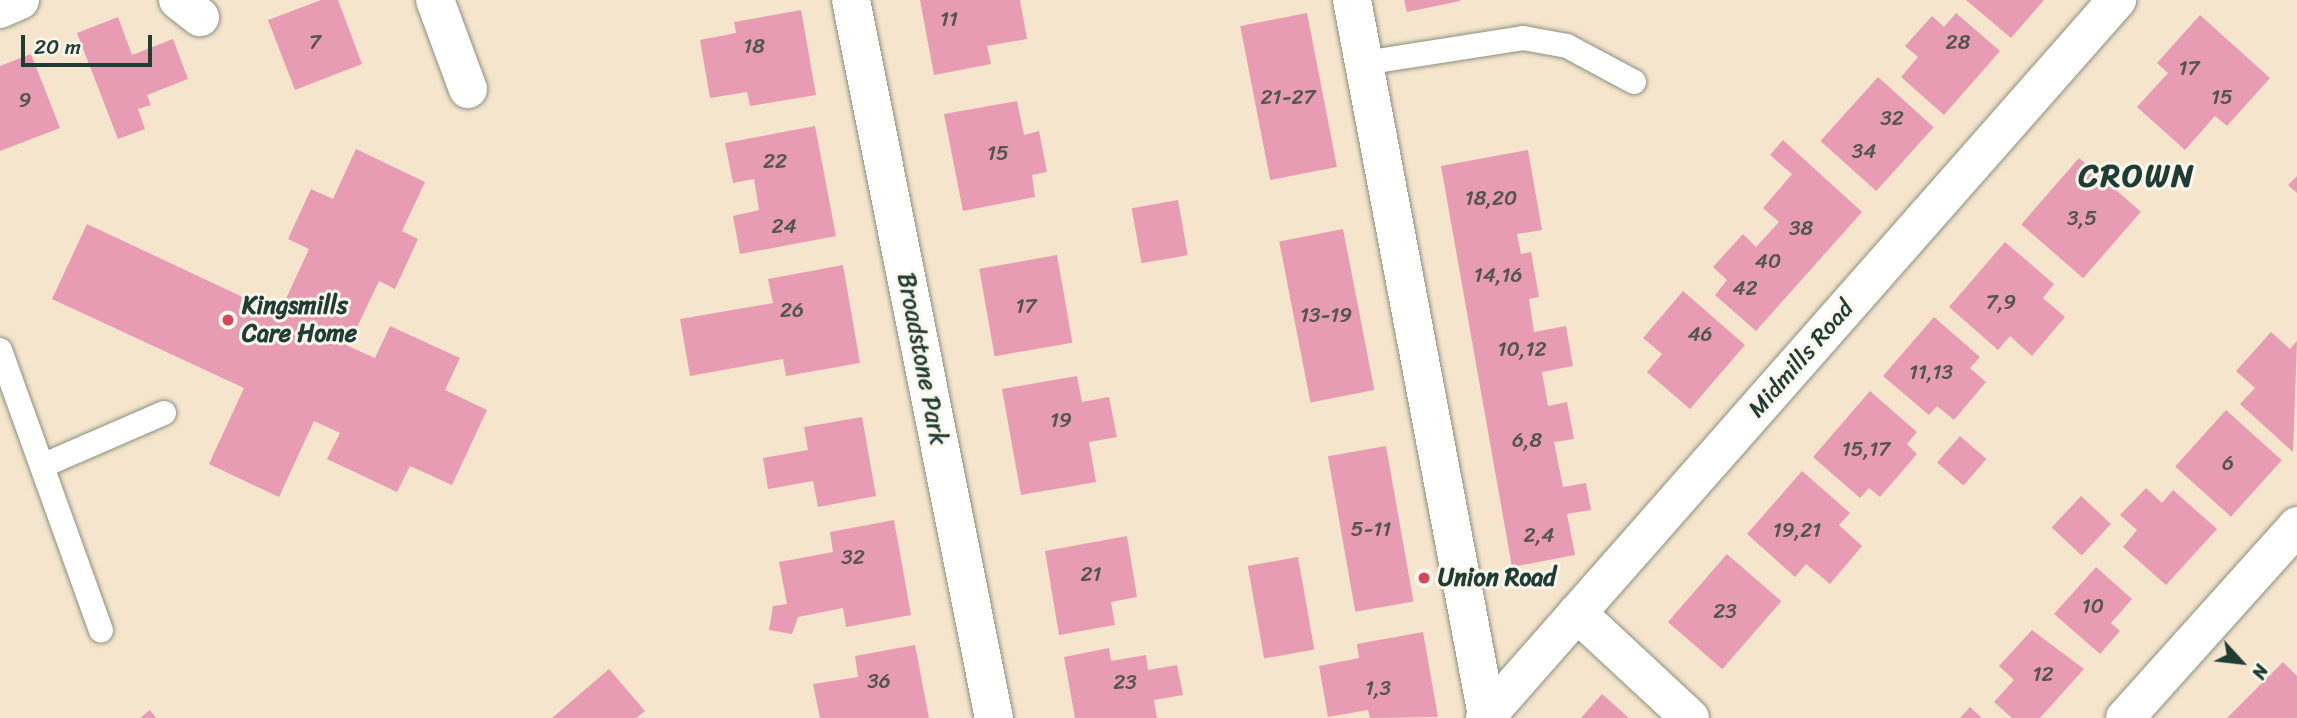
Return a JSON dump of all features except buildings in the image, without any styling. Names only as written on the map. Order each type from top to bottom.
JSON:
[{"type":"street","points":[[0,9],[20,0]]},
{"type":"street","points":[[435,0],[468,89]]},
{"type":"street","name":"Broadstone Park","points":[[851,0],[994,718]]},
{"type":"street","points":[[1352,0],[1486,717]]},
{"type":"street","name":"Midmills Road","points":[[1486,717],[2118,0]]},
{"type":"street","points":[[2125,718],[2297,526]]},
{"type":"street","points":[[1577,612],[1690,718]]},
{"type":"lane","points":[[1364,63],[1523,38],[1567,46],[1634,82]]},
{"type":"lane","points":[[0,350],[101,630]]},
{"type":"lane","points":[[42,466],[164,413]]},
{"type":"place","name":"Kingsmills Care Home","points":[[228,320]]},
{"type":"place","name":"Union Road","points":[[1424,578]]},
{"type":"district","name":"CROWN","points":[[2137,176]]}]
